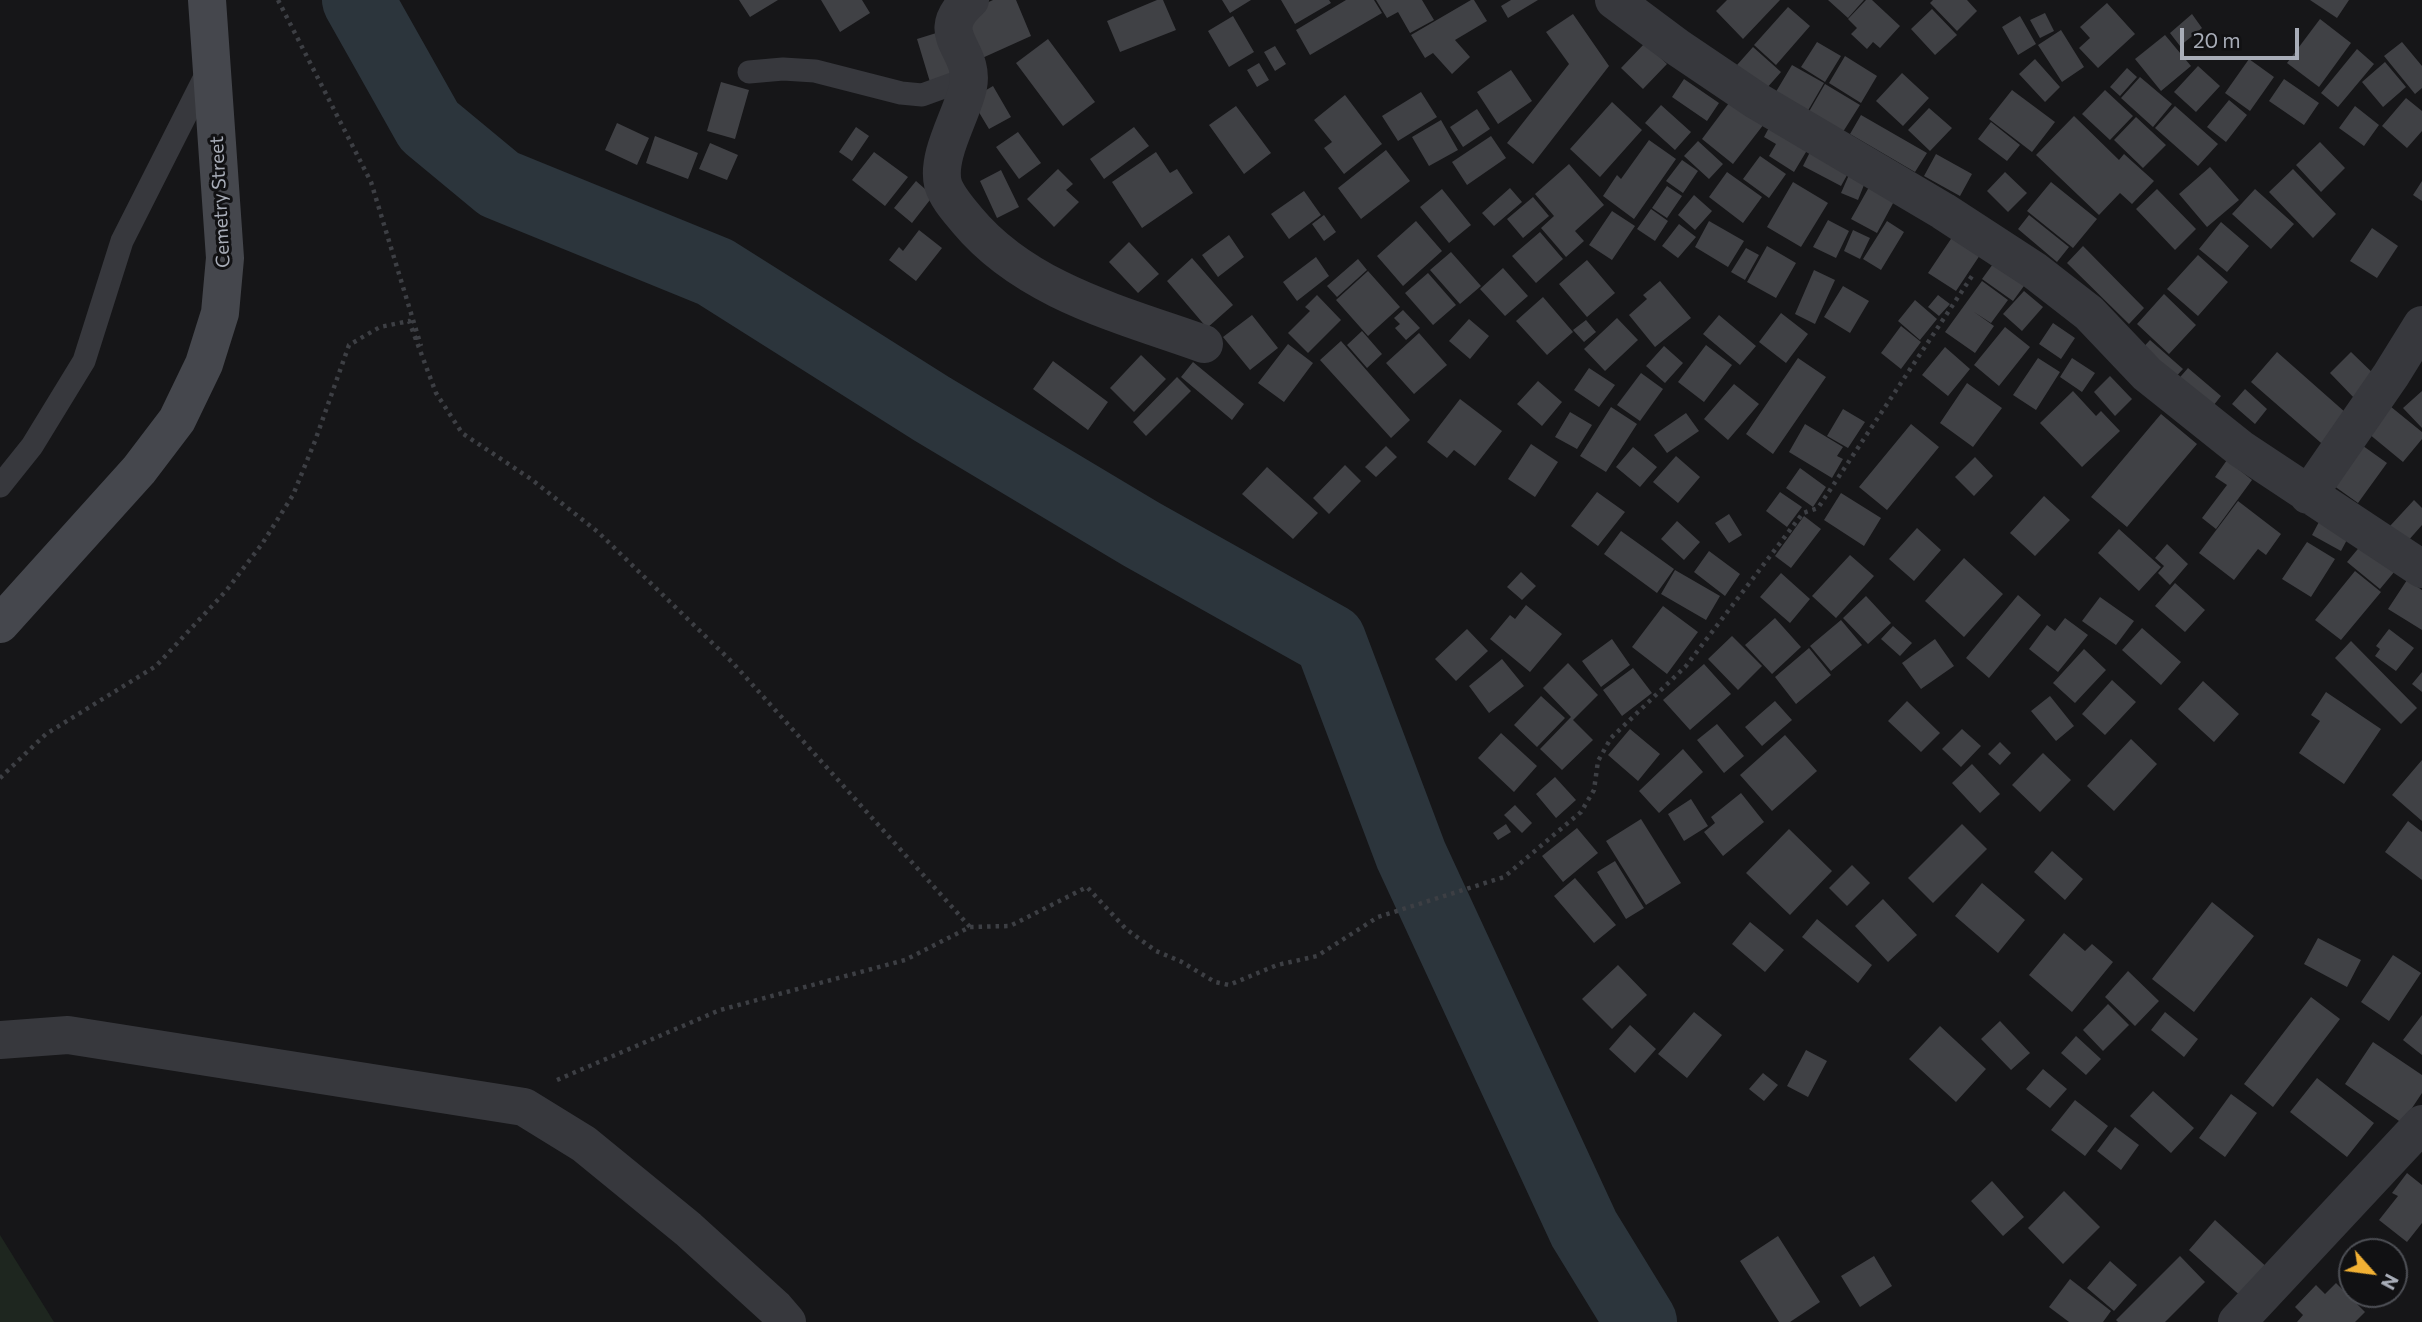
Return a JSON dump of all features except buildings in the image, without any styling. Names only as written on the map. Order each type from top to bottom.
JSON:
[{"type":"street","name":"Cemetry Street","points":[[0,624],[139,470],[177,420],[204,364],[220,313],[225,258],[207,0]]},
{"type":"street","points":[[970,0],[955,16],[953,25],[970,78],[943,163],[943,184],[954,204],[981,237],[1016,265],[1071,297],[1204,344]]},
{"type":"street","points":[[1614,0],[1757,102],[1994,243],[2069,295],[2165,390],[2241,449],[2422,569]]},
{"type":"street","points":[[2308,495],[2391,375],[2422,325]]},
{"type":"street","points":[[0,1040],[68,1035],[524,1107],[584,1144],[605,1161],[688,1230],[787,1322]]},
{"type":"street","points":[[2237,1322],[2422,1124]]},
{"type":"lane","points":[[0,486],[32,446],[83,361],[122,241],[211,64]]},
{"type":"lane","points":[[749,72],[783,69],[815,71],[901,93],[922,95],[970,78]]},
{"type":"path","points":[[278,0],[371,182],[436,393]]},
{"type":"path","points":[[524,1107],[550,1083],[720,1010],[905,960],[970,928],[1010,926],[1087,887],[1126,929],[1156,951],[1180,961],[1215,982],[1229,985],[1277,965],[1317,956],[1378,917],[1504,877],[1581,812],[1594,790],[1598,761],[1611,738],[1686,666],[1803,513],[1818,508],[1994,243]]},
{"type":"path","points":[[0,778],[46,734],[156,666],[226,591],[262,544],[293,495],[349,345],[380,327],[409,321],[436,393],[462,433],[531,479],[598,532],[733,663],[970,928]]},
{"type":"shaded area","points":[[0,1235],[54,1322],[0,1322]]},
{"type":"waterway","points":[[358,0],[429,126],[499,184],[715,272],[932,409],[1141,534],[1330,640],[1411,855],[1584,1229],[1641,1322]]}]
